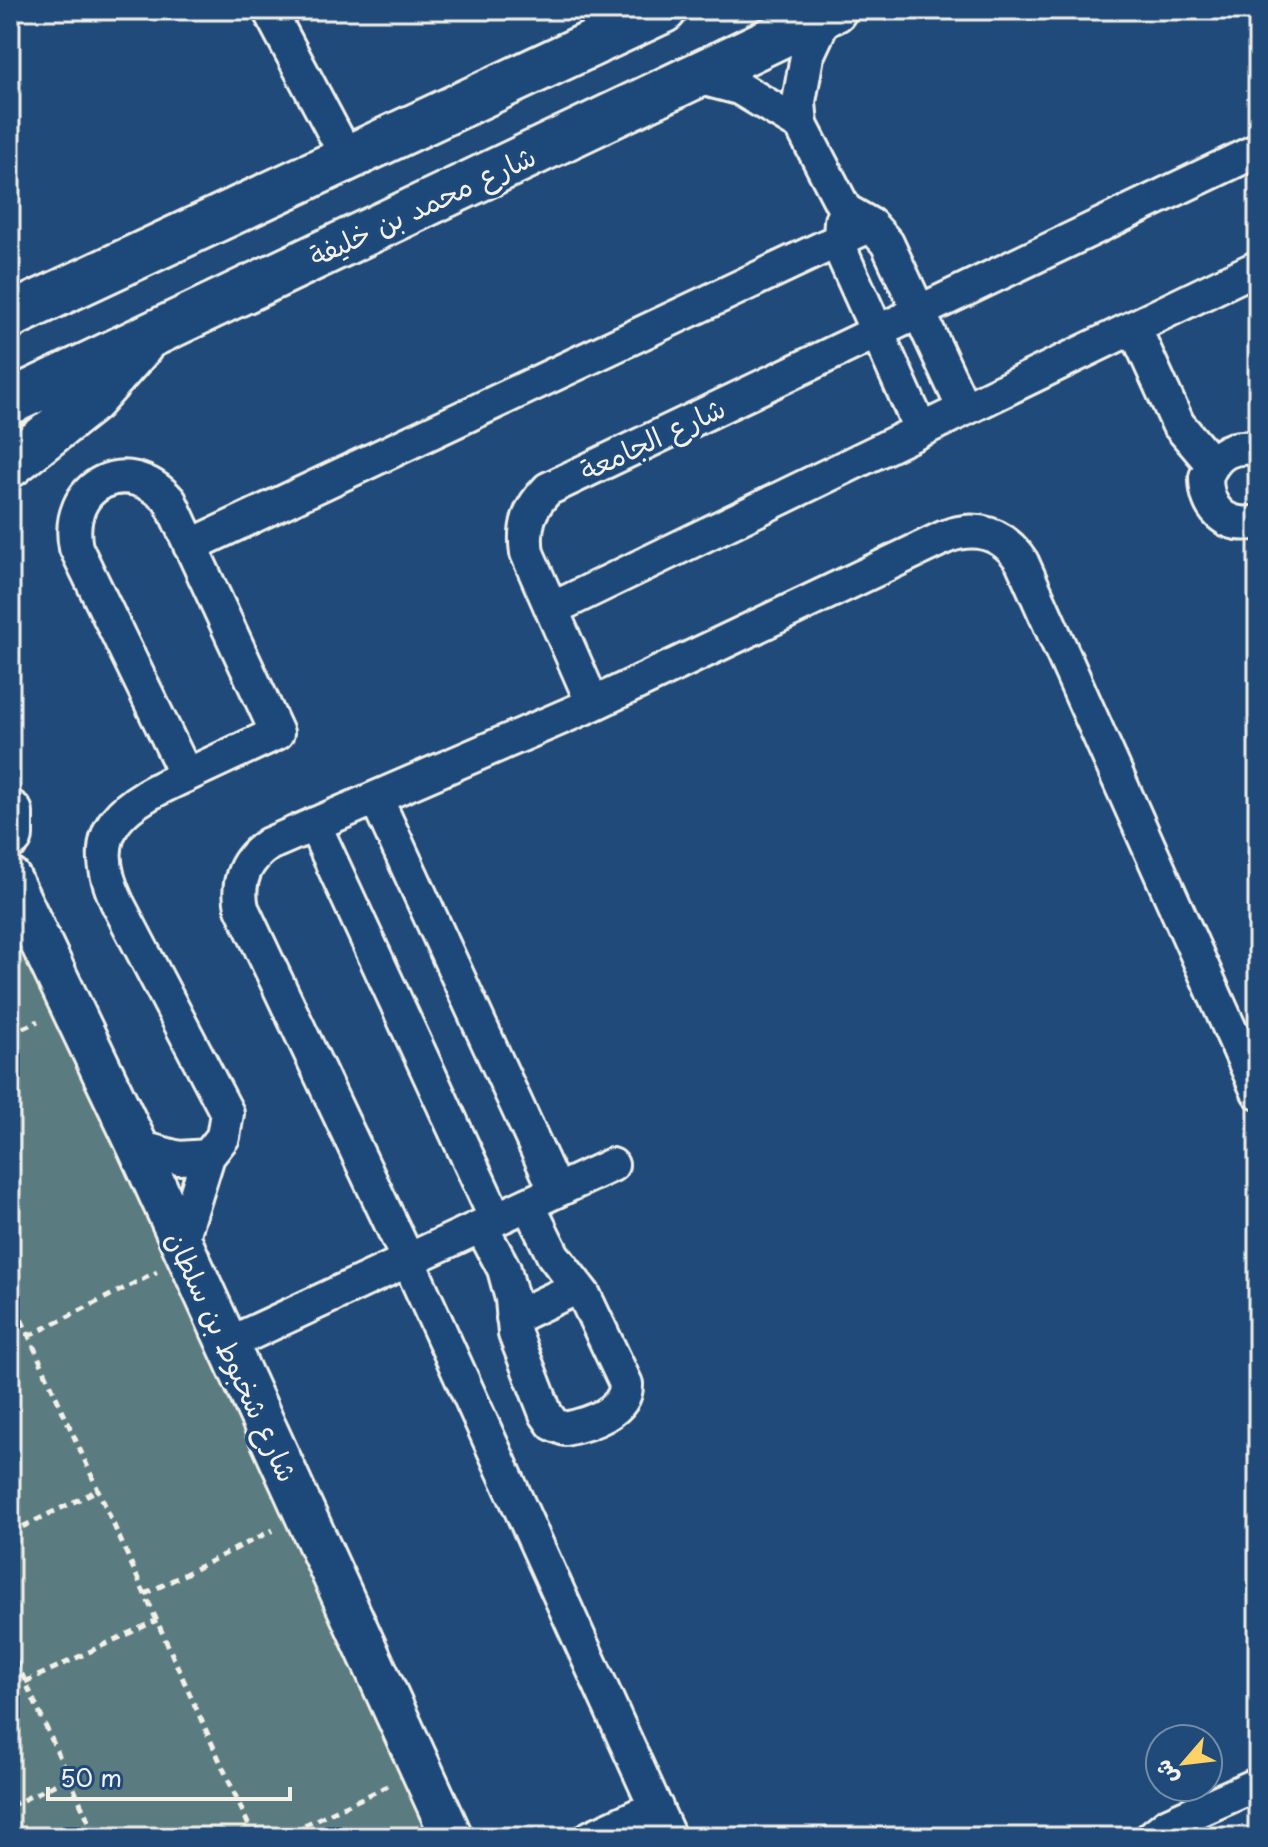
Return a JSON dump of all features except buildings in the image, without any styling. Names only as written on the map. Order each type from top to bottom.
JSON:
[{"type":"highway","name":"شارع محمد بن خليفة","points":[[10,402],[831,12]]},
{"type":"highway","points":[[10,316],[348,159],[641,16]]},
{"type":"highway","points":[[10,465],[92,400],[132,359],[148,335]]},
{"type":"highway","points":[[10,813],[10,836]]},
{"type":"main road","name":"شارع شخبوط بن سلطان","points":[[10,878],[138,1147],[452,1837]]},
{"type":"street","points":[[269,10],[348,159]]},
{"type":"street","points":[[831,12],[815,33],[801,79],[801,125],[852,225],[877,331],[921,430]]},
{"type":"street","points":[[693,76],[739,88],[801,125]]},
{"type":"street","name":"شارع الجامعة","points":[[593,704],[525,540],[529,514],[548,489],[1258,150]]},
{"type":"street","points":[[852,225],[887,243],[964,409]]},
{"type":"street","points":[[190,546],[852,225]]},
{"type":"street","points":[[552,609],[1258,267]]},
{"type":"street","points":[[1134,327],[1178,424],[1212,464]]},
{"type":"street","points":[[1258,449],[1232,448],[1212,464],[1206,477],[1206,491],[1218,515],[1244,525],[1258,522]]},
{"type":"street","points":[[184,1250],[208,1156],[223,1137],[227,1125],[223,1100],[117,902],[105,869],[109,835],[127,805],[277,733],[170,501],[159,489],[129,477],[99,484],[87,493],[74,519],[76,548],[186,775]]},
{"type":"street","points":[[669,1837],[408,1260],[242,908],[239,894],[247,864],[257,852],[314,824],[593,704],[945,537],[969,530],[995,536],[1015,551],[1022,562],[1258,1092]]},
{"type":"street","points":[[314,824],[488,1223],[512,1299],[519,1348],[553,1424],[571,1427],[616,1409],[624,1399],[626,1384],[578,1287],[553,1255],[542,1197],[376,798]]},
{"type":"street","points":[[138,1147],[179,1158],[208,1156]]},
{"type":"street","points":[[228,1344],[612,1165]]},
{"type":"street","points":[[513,1318],[578,1287]]},
{"type":"street","points":[[1152,1837],[1168,1824],[1258,1784]]},
{"type":"street","points":[[591,1837],[656,1807]]},
{"type":"path","points":[[29,1336],[184,1250]]},
{"type":"path","points":[[10,1294],[254,1837]]},
{"type":"path","points":[[10,1533],[98,1490]]},
{"type":"path","points":[[145,1594],[305,1513]]},
{"type":"path","points":[[25,1682],[157,1620]]},
{"type":"path","points":[[10,1648],[96,1837]]},
{"type":"path","points":[[279,1837],[422,1770]]},
{"type":"path","points":[[10,1806],[69,1778]]},
{"type":"green space","points":[[10,885],[438,1837],[10,1837]]}]
